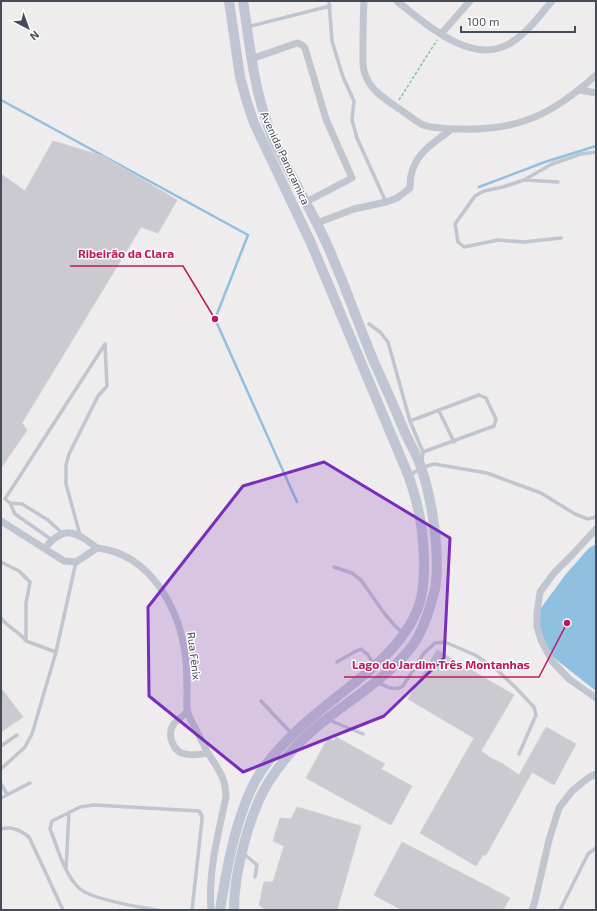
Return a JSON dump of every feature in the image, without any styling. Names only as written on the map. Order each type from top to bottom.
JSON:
[{"type":"main road","name":"Avenida Panoramica","points":[[213,910],[242,812],[252,786],[263,768],[278,748],[305,722],[383,659],[404,633],[416,613],[423,584],[422,532],[418,508],[409,477],[305,229],[262,142],[240,78],[229,1]]},
{"type":"main road","name":"Avenida Panoramica","points":[[234,910],[236,886],[242,853],[256,808],[267,784],[283,761],[303,740],[400,660],[417,638],[429,612],[436,585],[437,560],[435,535],[429,500],[421,468],[374,361],[331,254],[317,223],[272,136],[264,114],[251,59],[243,1]]},
{"type":"street","points":[[364,1],[364,73],[371,85],[380,95],[424,125],[452,129],[482,130],[523,122],[544,114],[565,101],[580,90],[596,75]]},
{"type":"street","points":[[397,1],[428,26],[464,46],[476,50],[498,48],[511,43],[521,36],[552,1]]},
{"type":"street","points":[[441,34],[470,1]]},
{"type":"street","points":[[251,59],[297,43],[305,48],[326,119],[352,178],[306,202]]},
{"type":"street","points":[[580,90],[596,92]]},
{"type":"street","points":[[317,223],[354,209],[397,198],[410,188],[410,174],[417,159],[452,129]]},
{"type":"street","points":[[1,521],[64,561],[76,562],[97,548],[80,535],[74,533],[63,534],[52,540],[44,548]]},
{"type":"street","points":[[596,529],[572,556],[554,573],[540,592],[537,627],[552,661],[569,679],[596,698]]},
{"type":"street","name":"Rua Fênix","points":[[97,548],[123,555],[152,577],[169,601],[176,615],[182,636],[186,661],[187,712],[223,778],[226,789],[226,798],[213,860],[210,887],[213,910]]},
{"type":"street","points":[[187,712],[171,729],[170,734],[174,745],[178,751],[186,754],[208,753]]},
{"type":"street","points":[[532,910],[549,840],[560,808],[572,791],[588,778],[596,774]]},
{"type":"lane","points":[[329,1],[332,41],[343,77],[354,101],[352,120],[386,202]]},
{"type":"lane","points":[[247,27],[330,6]]},
{"type":"lane","points":[[561,238],[524,242],[498,240],[464,248],[458,242],[455,224],[475,196],[484,191],[524,180],[552,164],[581,154],[596,152]]},
{"type":"lane","points":[[524,180],[558,182]]},
{"type":"lane","points":[[369,324],[380,332],[388,342],[410,421],[423,452],[421,468]]},
{"type":"lane","points":[[52,540],[16,514],[10,503],[5,499],[105,344],[107,386],[98,396],[69,454],[66,465],[66,484],[80,535]]},
{"type":"lane","points":[[410,421],[479,395],[486,398],[496,419],[494,426],[454,442],[423,452]]},
{"type":"lane","points":[[439,411],[454,442]]},
{"type":"lane","points":[[409,477],[421,468],[434,464],[487,473],[541,493],[575,514],[588,519],[596,517]]},
{"type":"lane","points":[[10,503],[22,504],[48,520],[63,534]]},
{"type":"lane","points":[[1,562],[19,571],[30,582],[26,603],[26,641]]},
{"type":"lane","points":[[1,770],[25,747],[32,734],[56,652],[76,562]]},
{"type":"lane","points":[[334,567],[352,573],[361,580],[384,613],[395,626],[404,633]]},
{"type":"lane","points":[[1,618],[11,629],[26,641],[56,652]]},
{"type":"lane","points":[[375,682],[392,688],[400,688],[403,686],[430,647],[440,642],[445,642],[475,655],[496,669],[515,686],[534,707],[536,714],[519,754]]},
{"type":"lane","points":[[337,662],[361,649],[367,654],[375,665]]},
{"type":"lane","points":[[261,701],[293,734]]},
{"type":"lane","points":[[327,719],[363,734]]},
{"type":"lane","points":[[1,746],[17,735]]},
{"type":"lane","points":[[1,798],[30,783]]},
{"type":"lane","points":[[1,784],[7,794]]},
{"type":"lane","points":[[157,910],[133,906],[87,894],[75,884],[66,870],[50,826],[52,821],[80,807],[94,805],[199,811],[202,816],[202,820],[192,910]]},
{"type":"lane","points":[[66,870],[69,812]]},
{"type":"lane","points":[[1,829],[7,828],[19,830],[29,836],[63,910]]},
{"type":"lane","points":[[560,910],[588,854],[596,848]]},
{"type":"lane","points":[[242,853],[257,865],[255,877]]},
{"type":"path","points":[[396,106],[441,34]]},
{"type":"highlighted area","points":[[324,462],[450,538],[444,658],[384,716],[243,772],[149,696],[148,607],[243,486]]},
{"type":"water","points":[[596,544],[596,691],[553,657],[539,634],[538,612],[566,574],[589,548]]},
{"type":"building","points":[[53,141],[103,156],[177,200],[158,233],[141,227],[22,423],[27,430],[1,468],[1,174],[25,191]]},
{"type":"building","points":[[437,650],[514,695],[481,751],[491,758],[519,775],[546,727],[576,744],[554,785],[532,772],[486,855],[483,855],[476,866],[420,833],[474,738],[408,699]]},
{"type":"building","points":[[1,688],[23,717],[1,732]]},
{"type":"building","points":[[336,737],[385,764],[381,769],[412,786],[391,825],[306,778],[328,738],[334,741]]},
{"type":"building","points":[[297,807],[361,826],[337,910],[266,910],[259,905],[264,882],[273,882],[284,846],[273,841],[280,818],[291,819]]},
{"type":"building","points":[[402,842],[510,898],[503,910],[402,910],[374,895]]},
{"type":"waterway","points":[[1,100],[248,235],[215,319],[297,502]]},
{"type":"waterway","points":[[479,187],[545,162],[596,146]]},
{"type":"place","name":"Ribeirão da Clara","points":[[215,319]]},
{"type":"place","name":"Lago do Jardim Três Montanhas","points":[[567,623]]}]
